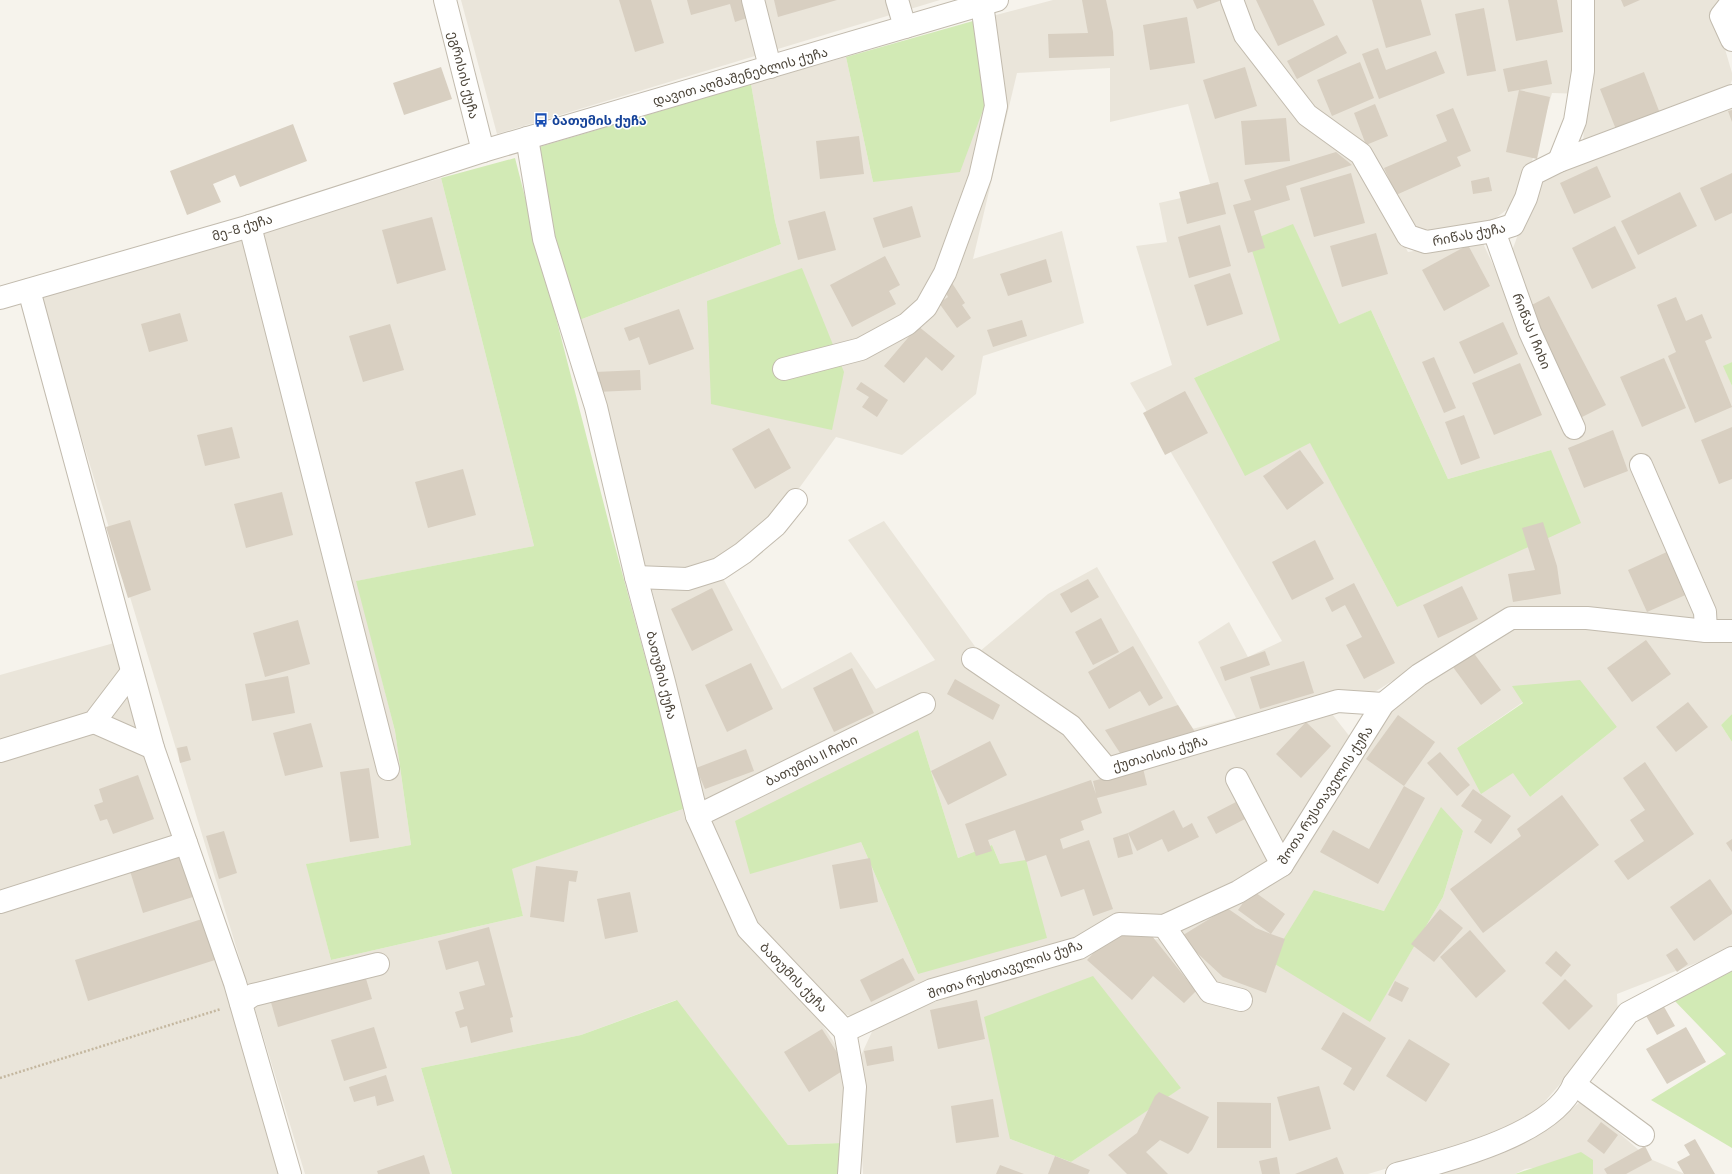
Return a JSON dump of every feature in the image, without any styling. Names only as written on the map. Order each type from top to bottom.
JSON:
[{"type":"street","name":"ეგრისის ქუჩა","points":[[445,0],[483,151]]},
{"type":"street","points":[[753,0],[770,67]]},
{"type":"street","points":[[897,0],[905,27]]},
{"type":"street","name":"რიწას ქუჩა","points":[[1232,0],[1245,35],[1307,115],[1361,154],[1408,236],[1426,242],[1494,231],[1513,225],[1526,198],[1533,174],[1559,161],[1732,96]]},
{"type":"street","points":[[1559,161],[1575,121],[1582,78],[1583,0]]},
{"type":"street","name":"დავით აღმაშენებლის ქუჩა","points":[[483,151],[989,2]]},
{"type":"street","points":[[784,369],[861,349],[907,324],[926,307],[942,280],[980,177],[996,106],[989,2]]},
{"type":"street","points":[[1732,2],[1721,16],[1732,40]]},
{"type":"street","name":"ბათუმის ქუჩა","points":[[527,138],[544,239],[596,407],[636,577],[697,816],[748,929],[845,1031]]},
{"type":"street","name":"მე-8 ქუჩა","points":[[0,298],[250,226],[483,151]]},
{"type":"street","points":[[250,226],[388,769]]},
{"type":"street","name":"რიწას I ჩიხი","points":[[1494,231],[1530,332],[1574,428]]},
{"type":"street","points":[[29,290],[153,748],[241,1003],[290,1174]]},
{"type":"street","points":[[1641,465],[1705,612],[1706,630]]},
{"type":"street","points":[[636,577],[687,579],[719,569],[742,553],[776,525],[796,500]]},
{"type":"street","name":"შოთა რუსთაველის ქუჩა","points":[[845,1031],[932,990],[1079,948],[1119,924],[1164,926],[1238,892],[1282,866],[1383,704],[1419,675],[1511,618],[1587,618],[1706,630],[1732,631]]},
{"type":"street","name":"ქუთაისის ქუჩა","points":[[973,659],[1071,726],[1107,768],[1338,701],[1383,704]]},
{"type":"street","points":[[0,751],[94,722],[132,672]]},
{"type":"street","name":"ბათუმის II ჩიხი","points":[[697,816],[924,704]]},
{"type":"street","points":[[94,722],[153,748]]},
{"type":"street","points":[[1237,779],[1282,866]]},
{"type":"street","points":[[0,902],[186,843]]},
{"type":"street","points":[[1164,926],[1210,992],[1241,1000]]},
{"type":"street","points":[[1397,1174],[1457,1158],[1509,1137],[1546,1117],[1570,1094],[1574,1084],[1628,1013],[1732,958]]},
{"type":"street","points":[[241,1003],[253,995],[378,964]]},
{"type":"street","points":[[845,1031],[855,1087],[849,1174]]},
{"type":"street","points":[[1574,1084],[1643,1135]]},
{"type":"path","points":[[0,1078],[241,1003]]},
{"type":"shaded area","points":[[461,0],[940,0],[497,134]]},
{"type":"shaded area","points":[[1053,0],[1224,0],[1241,41],[1294,117],[1358,163],[1408,252],[1481,239],[1495,269],[1512,251],[1537,182],[1732,102],[1732,362],[1724,366],[1732,386],[1732,621],[1598,611],[1500,614],[1373,693],[1321,700],[1354,742],[1275,864],[1167,917],[888,1006],[851,1016],[817,1005],[758,928],[717,851],[646,605],[655,601],[574,322],[781,244],[775,221],[751,84],[846,57],[873,182],[989,94],[973,21]],"holes":[[[1110,68],[1110,122],[1188,104],[1212,191],[1159,203],[1167,242],[1136,246],[1172,365],[1130,383],[1282,641],[1248,657],[1229,622],[1198,642],[1236,718],[1192,729],[1097,567],[1048,594],[979,652],[884,521],[848,540],[935,660],[876,689],[851,652],[782,689],[717,567],[800,487],[836,437],[902,455],[976,394],[983,356],[1084,323],[1062,231],[973,259],[1017,73]],[[1371,310],[1448,479],[1551,450],[1397,607],[1310,442],[1194,378],[1280,340],[1339,325]],[[918,730],[958,858],[992,845],[1000,864],[918,974],[861,842]]]},
{"type":"shaded area","points":[[1236,0],[1728,0],[1715,15],[1732,73],[1732,80],[1727,93],[1583,148],[1585,94],[1552,93],[1525,185],[1518,201],[1483,228],[1412,232],[1370,150],[1308,109],[1250,34]]},
{"type":"shaded area","points":[[441,178],[534,546],[357,581],[395,731],[411,845],[307,864],[331,960],[523,916],[511,869],[686,808],[745,933],[811,1007],[850,1067],[842,1143],[788,1145],[676,1000],[581,1035],[421,1068],[452,1174],[305,1174],[39,297]]},
{"type":"shaded area","points":[[1598,623],[1671,639],[1732,636],[1732,714],[1721,725],[1732,742],[1732,949],[1617,994],[1618,1018],[1533,1115],[1502,1134],[1368,1174],[863,1174],[857,1064],[877,1021],[1114,943],[1160,939],[1254,889],[1357,753],[1410,689],[1522,624]],"holes":[[[1513,686],[1617,727],[1530,797],[1513,772],[1457,748],[1523,702]],[[1463,831],[1443,897],[1370,1021],[1314,890],[1384,911]],[[1180,1088],[1071,1162],[1010,1139]]]},
{"type":"shaded area","points":[[114,643],[148,765],[235,1017],[281,1174],[0,1174],[0,675]]},
{"type":"shaded area","points":[[1582,1101],[1648,1158],[1685,1174],[1593,1174],[1593,1160],[1525,1169],[1515,1174],[1415,1174],[1523,1142]]},
{"type":"green space","points":[[973,21],[989,94],[960,172],[873,182],[846,57]]},
{"type":"green space","points":[[751,84],[775,221],[781,244],[574,322],[553,234],[536,148]]},
{"type":"green space","points":[[515,158],[610,528],[686,808],[512,869],[523,916],[331,960],[306,864],[411,845],[395,731],[356,581],[534,546],[441,178]]},
{"type":"green space","points":[[1293,224],[1339,324],[1371,310],[1448,479],[1551,450],[1581,523],[1397,607],[1310,443],[1245,476],[1194,378],[1280,340],[1249,241]]},
{"type":"green space","points":[[802,268],[844,372],[832,430],[711,404],[707,301]]},
{"type":"green space","points":[[1732,362],[1732,386],[1723,366]]},
{"type":"green space","points":[[1580,680],[1617,727],[1530,797],[1513,773],[1481,794],[1457,748],[1523,703],[1512,686]]},
{"type":"green space","points":[[1732,714],[1732,742],[1721,725]]},
{"type":"green space","points":[[918,730],[958,858],[992,845],[1000,864],[1026,860],[1047,938],[918,974],[861,842],[750,874],[735,821]]},
{"type":"green space","points":[[1441,807],[1463,831],[1443,897],[1370,1022],[1270,961],[1314,890],[1384,911]]},
{"type":"green space","points":[[1732,971],[1732,1148],[1651,1100],[1726,1054],[1672,998],[1699,984]]},
{"type":"green space","points":[[1093,976],[1181,1088],[1071,1162],[1010,1139],[984,1017]]},
{"type":"green space","points":[[677,1000],[788,1145],[842,1143],[838,1174],[452,1174],[421,1068],[581,1035]]},
{"type":"green space","points":[[1581,1152],[1593,1160],[1593,1174],[1515,1174]]},
{"type":"building","points":[[619,0],[651,0],[664,43],[635,52]]},
{"type":"building","points":[[687,0],[742,0],[747,18],[735,22],[730,4],[691,15]]},
{"type":"building","points":[[774,0],[837,0],[778,17]]},
{"type":"building","points":[[1082,0],[1106,0],[1113,32],[1114,56],[1049,58],[1048,34],[1088,33]]},
{"type":"building","points":[[1193,0],[1222,0],[1197,9]]},
{"type":"building","points":[[1256,0],[1313,0],[1325,25],[1278,46]]},
{"type":"building","points":[[1372,0],[1421,0],[1431,35],[1386,48]]},
{"type":"building","points":[[1508,0],[1557,0],[1563,32],[1516,41]]},
{"type":"building","points":[[1621,0],[1640,0],[1624,7]]},
{"type":"building","points":[[1484,8],[1496,71],[1467,76],[1455,14]]},
{"type":"building","points":[[1187,17],[1195,63],[1150,70],[1143,25]]},
{"type":"building","points":[[1337,35],[1347,53],[1297,79],[1287,61]]},
{"type":"building","points":[[1378,48],[1386,70],[1436,51],[1445,73],[1379,99],[1362,54]]},
{"type":"building","points":[[1547,60],[1552,84],[1508,92],[1503,69]]},
{"type":"building","points":[[1360,62],[1374,98],[1332,116],[1317,80]]},
{"type":"building","points":[[441,67],[452,99],[404,115],[393,83]]},
{"type":"building","points":[[1245,67],[1257,106],[1215,119],[1203,80]]},
{"type":"building","points":[[1644,72],[1661,116],[1617,132],[1600,89]]},
{"type":"building","points":[[1519,90],[1550,97],[1537,159],[1506,152]]},
{"type":"building","points":[[1375,104],[1388,136],[1366,145],[1354,113]]},
{"type":"building","points":[[1453,108],[1471,151],[1457,157],[1461,166],[1396,195],[1384,168],[1447,141],[1436,115]]},
{"type":"building","points":[[1732,110],[1732,122],[1728,111]]},
{"type":"building","points":[[1286,118],[1290,161],[1245,165],[1241,121]]},
{"type":"building","points":[[293,124],[307,161],[240,187],[235,175],[213,184],[221,202],[187,215],[170,171]]},
{"type":"building","points":[[859,136],[864,174],[820,179],[816,141]]},
{"type":"building","points":[[1336,152],[1352,165],[1286,186],[1290,200],[1254,211],[1265,248],[1248,253],[1233,205],[1251,200],[1244,180]]},
{"type":"building","points":[[1597,166],[1611,197],[1574,214],[1560,183]]},
{"type":"building","points":[[1351,173],[1365,223],[1314,237],[1300,188]]},
{"type":"building","points":[[1732,173],[1732,213],[1715,221],[1700,188]]},
{"type":"building","points":[[1489,177],[1492,191],[1473,194],[1471,181]]},
{"type":"building","points":[[1218,182],[1226,214],[1187,224],[1179,192]]},
{"type":"building","points":[[1680,192],[1697,226],[1638,255],[1621,221]]},
{"type":"building","points":[[912,206],[921,237],[883,248],[873,218]]},
{"type":"building","points":[[825,211],[836,250],[798,260],[788,221]]},
{"type":"building","points":[[432,217],[446,270],[397,284],[382,230]]},
{"type":"building","points":[[1220,225],[1231,266],[1189,278],[1178,237]]},
{"type":"building","points":[[1615,226],[1636,268],[1592,289],[1572,248]]},
{"type":"building","points":[[1376,233],[1388,274],[1342,287],[1330,246]]},
{"type":"building","points":[[1468,245],[1490,286],[1444,311],[1422,270]]},
{"type":"building","points":[[885,256],[900,285],[889,291],[896,304],[852,327],[830,285]]},
{"type":"building","points":[[1046,259],[1052,282],[1008,296],[1000,274]]},
{"type":"building","points":[[1230,273],[1243,314],[1207,326],[1194,285]]},
{"type":"building","points":[[952,283],[965,303],[962,305],[971,318],[957,328],[939,303],[948,297],[944,289]]},
{"type":"building","points":[[1549,296],[1606,405],[1580,418],[1524,309]]},
{"type":"building","points":[[1676,297],[1686,321],[1702,314],[1712,338],[1705,341],[1732,407],[1695,423],[1668,356],[1676,352],[1657,305]]},
{"type":"building","points":[[679,309],[694,349],[649,365],[639,337],[629,341],[624,328]]},
{"type":"building","points":[[180,313],[188,341],[149,352],[141,324]]},
{"type":"building","points":[[1022,320],[1027,336],[993,347],[987,330]]},
{"type":"building","points":[[1503,322],[1518,354],[1474,374],[1459,342]]},
{"type":"building","points":[[390,324],[404,370],[363,382],[349,336]]},
{"type":"building","points":[[918,326],[955,356],[942,371],[926,357],[904,383],[884,366]]},
{"type":"building","points":[[1434,357],[1456,408],[1444,413],[1422,362]]},
{"type":"building","points":[[1664,358],[1686,408],[1642,427],[1620,377]]},
{"type":"building","points":[[1520,363],[1542,415],[1494,435],[1472,383]]},
{"type":"building","points":[[640,370],[641,390],[596,392],[595,372]]},
{"type":"building","points":[[861,382],[888,400],[877,417],[862,407],[869,397],[856,389]]},
{"type":"building","points":[[1185,391],[1208,433],[1165,455],[1143,413]]},
{"type":"building","points":[[1464,415],[1480,458],[1461,465],[1445,422]]},
{"type":"building","points":[[232,427],[240,458],[205,466],[197,435]]},
{"type":"building","points":[[1732,427],[1732,479],[1719,484],[1701,440]]},
{"type":"building","points":[[769,428],[791,468],[755,489],[732,449]]},
{"type":"building","points":[[1613,430],[1628,471],[1584,488],[1568,448]]},
{"type":"building","points":[[1300,450],[1324,483],[1287,510],[1263,476]]},
{"type":"building","points":[[463,469],[476,515],[428,528],[415,482]]},
{"type":"building","points":[[282,492],[293,535],[246,548],[234,504]]},
{"type":"building","points":[[130,520],[151,590],[128,598],[106,527]]},
{"type":"building","points":[[1543,522],[1557,566],[1561,594],[1513,602],[1508,574],[1535,570],[1522,528]]},
{"type":"building","points":[[1315,540],[1334,579],[1292,600],[1272,562]]},
{"type":"building","points":[[1671,550],[1690,593],[1647,612],[1628,570]]},
{"type":"building","points":[[1088,579],[1099,597],[1071,613],[1060,594]]},
{"type":"building","points":[[1354,583],[1395,663],[1364,679],[1346,645],[1362,637],[1345,605],[1332,612],[1325,598]]},
{"type":"building","points":[[1462,586],[1478,619],[1438,638],[1423,605]]},
{"type":"building","points":[[712,588],[733,630],[692,651],[671,609]]},
{"type":"building","points":[[1101,618],[1119,652],[1093,665],[1075,632]]},
{"type":"building","points":[[298,620],[310,664],[265,677],[253,633]]},
{"type":"building","points":[[1646,640],[1671,674],[1632,702],[1607,668]]},
{"type":"building","points":[[1133,646],[1163,698],[1149,706],[1140,691],[1109,709],[1088,672]]},
{"type":"building","points":[[1470,648],[1501,690],[1481,705],[1450,663]]},
{"type":"building","points":[[1265,651],[1270,665],[1225,681],[1220,667]]},
{"type":"building","points":[[1304,661],[1314,693],[1260,709],[1250,677]]},
{"type":"building","points":[[751,663],[773,709],[727,732],[705,685]]},
{"type":"building","points":[[852,668],[874,713],[834,732],[813,688]]},
{"type":"building","points":[[288,676],[295,713],[252,721],[245,684]]},
{"type":"building","points":[[955,679],[1000,705],[993,720],[947,694]]},
{"type":"building","points":[[1688,702],[1708,727],[1676,752],[1656,727]]},
{"type":"building","points":[[1178,705],[1195,732],[1122,756],[1105,730]]},
{"type":"building","points":[[1398,715],[1435,742],[1404,786],[1366,759]]},
{"type":"building","points":[[1306,722],[1331,746],[1301,778],[1276,754]]},
{"type":"building","points":[[311,723],[323,767],[285,776],[273,733]]},
{"type":"building","points":[[990,741],[1007,775],[948,805],[931,771]]},
{"type":"building","points":[[187,746],[191,760],[180,763],[177,748]]},
{"type":"building","points":[[746,749],[754,771],[705,789],[696,768]]},
{"type":"building","points":[[1440,752],[1470,785],[1457,796],[1427,763]]},
{"type":"building","points":[[1645,762],[1694,834],[1628,880],[1614,861],[1644,841],[1630,820],[1645,810],[1623,778]]},
{"type":"building","points":[[369,768],[379,838],[350,842],[340,772]]},
{"type":"building","points":[[1143,768],[1147,785],[1097,798],[1102,813],[1081,821],[1084,830],[1060,839],[1063,849],[1089,840],[1113,909],[1093,916],[1084,889],[1061,897],[1046,855],[1026,862],[1015,830],[988,840],[992,851],[976,856],[965,824],[1091,780],[1096,794],[1093,781]]},
{"type":"building","points":[[138,775],[154,819],[113,834],[107,819],[100,821],[94,805],[103,802],[99,789]]},
{"type":"building","points":[[1404,786],[1425,798],[1378,884],[1320,852],[1333,830],[1369,849]]},
{"type":"building","points":[[1473,789],[1511,816],[1491,844],[1474,832],[1482,820],[1461,806]]},
{"type":"building","points":[[1562,795],[1599,845],[1483,933],[1450,889],[1521,836],[1517,829]]},
{"type":"building","points":[[1236,802],[1245,819],[1216,834],[1207,817]]},
{"type":"building","points":[[1174,810],[1183,828],[1192,823],[1199,837],[1168,852],[1162,839],[1137,851],[1128,833]]},
{"type":"building","points":[[224,831],[237,873],[219,879],[206,836]]},
{"type":"building","points":[[1128,833],[1133,854],[1118,858],[1113,838]]},
{"type":"building","points":[[1732,839],[1732,852],[1726,843]]},
{"type":"building","points":[[183,855],[196,896],[143,913],[130,871]]},
{"type":"building","points":[[870,858],[878,902],[840,909],[832,865]]},
{"type":"building","points":[[536,866],[578,871],[576,882],[569,881],[564,922],[530,917]]},
{"type":"building","points":[[1710,879],[1732,911],[1732,914],[1694,941],[1670,907]]},
{"type":"building","points":[[1252,890],[1285,914],[1271,934],[1238,910]]},
{"type":"building","points":[[630,892],[638,932],[605,939],[597,899]]},
{"type":"building","points":[[1227,908],[1256,928],[1285,939],[1266,993],[1223,977],[1180,937]]},
{"type":"building","points":[[1440,909],[1463,928],[1434,962],[1411,944]]},
{"type":"building","points":[[205,918],[218,959],[88,1001],[75,960]]},
{"type":"building","points":[[489,927],[513,1017],[510,1018],[513,1032],[471,1043],[467,1026],[460,1028],[455,1012],[464,1009],[459,992],[485,985],[478,961],[446,970],[438,941]]},
{"type":"building","points":[[1470,930],[1506,971],[1476,998],[1440,957]]},
{"type":"building","points":[[1148,931],[1196,991],[1184,1003],[1153,976],[1132,1000],[1087,960],[1109,936]]},
{"type":"building","points":[[1677,948],[1688,964],[1677,972],[1666,955]]},
{"type":"building","points":[[1556,951],[1571,965],[1561,977],[1545,963]]},
{"type":"building","points":[[903,958],[915,980],[871,1002],[860,980]]},
{"type":"building","points":[[364,972],[372,999],[278,1027],[270,999]]},
{"type":"building","points":[[1565,979],[1593,1006],[1569,1030],[1542,1003]]},
{"type":"building","points":[[1395,981],[1409,988],[1402,1002],[1388,995]]},
{"type":"building","points":[[977,1000],[985,1039],[938,1049],[930,1010]]},
{"type":"building","points":[[1663,1005],[1675,1026],[1657,1035],[1645,1014]]},
{"type":"building","points":[[1343,1012],[1386,1038],[1354,1091],[1343,1084],[1352,1068],[1321,1049]]},
{"type":"building","points":[[374,1027],[387,1068],[344,1081],[331,1040]]},
{"type":"building","points":[[1686,1027],[1706,1062],[1667,1084],[1646,1049]]},
{"type":"building","points":[[822,1029],[847,1068],[809,1092],[784,1052]]},
{"type":"building","points":[[1409,1039],[1450,1064],[1426,1102],[1386,1076]]},
{"type":"building","points":[[892,1046],[894,1061],[867,1066],[864,1051]]},
{"type":"building","points":[[386,1075],[394,1101],[377,1106],[375,1096],[354,1102],[349,1087]]},
{"type":"building","points":[[1319,1086],[1331,1129],[1289,1141],[1277,1097]]},
{"type":"building","points":[[1159,1092],[1209,1117],[1192,1150],[1188,1154],[1160,1140],[1146,1152],[1168,1174],[1127,1174],[1108,1155],[1137,1133],[1155,1096]]},
{"type":"building","points":[[993,1099],[999,1137],[956,1143],[951,1106]]},
{"type":"building","points":[[1217,1102],[1271,1103],[1271,1148],[1217,1148]]},
{"type":"building","points":[[1601,1122],[1618,1135],[1604,1154],[1587,1141]]},
{"type":"building","points":[[1695,1139],[1715,1174],[1684,1174],[1677,1162],[1690,1155],[1684,1145]]},
{"type":"building","points":[[1645,1146],[1652,1160],[1626,1174],[1607,1174],[1604,1169]]},
{"type":"building","points":[[424,1155],[430,1174],[378,1174],[377,1171]]},
{"type":"building","points":[[1055,1156],[1090,1170],[1088,1174],[1048,1174]]},
{"type":"building","points":[[1277,1157],[1280,1174],[1262,1174],[1259,1161]]},
{"type":"building","points":[[1337,1157],[1344,1174],[1295,1174],[1318,1165]]},
{"type":"building","points":[[1000,1165],[1024,1174],[996,1174]]},
{"type":"place","name":"ბათუმის ქუჩა","points":[[541,120]]}]
